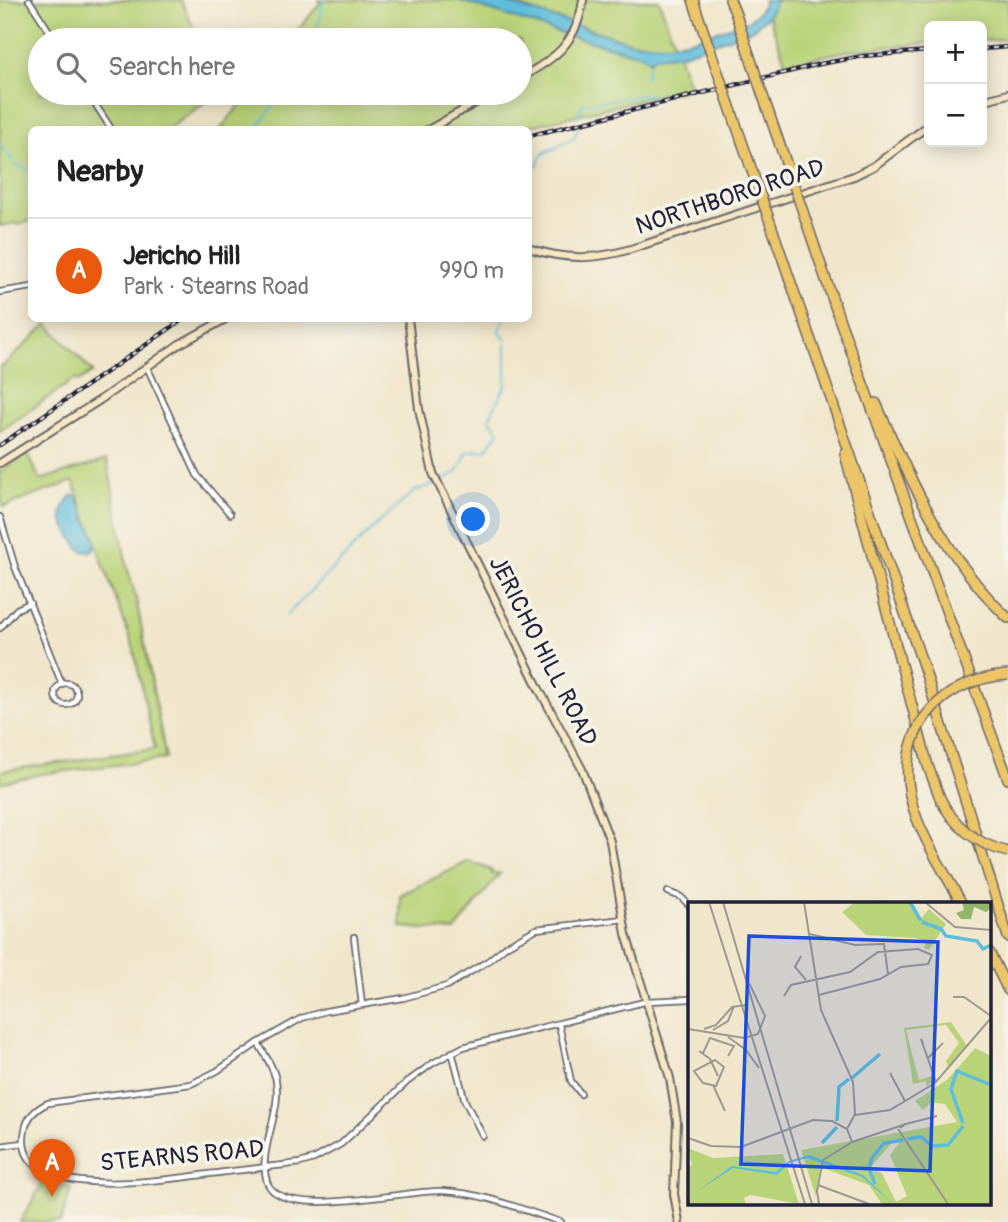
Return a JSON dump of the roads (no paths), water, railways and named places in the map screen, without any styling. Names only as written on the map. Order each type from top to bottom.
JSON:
[{"type":"highway","points":[[693,0],[906,616],[1008,937]]},
{"type":"highway","points":[[730,0],[840,321],[1008,779]]},
{"type":"highway","points":[[840,321],[896,448],[937,528],[966,572],[1008,618]]},
{"type":"highway","points":[[825,382],[928,766],[940,798],[951,816],[968,833],[990,846],[1008,852]]},
{"type":"highway","points":[[961,902],[913,811],[907,783],[909,755],[922,720],[943,698],[971,682],[1008,675]]},
{"type":"highway","points":[[990,955],[1008,990]]},
{"type":"street","points":[[29,0],[47,28]]},
{"type":"street","points":[[532,71],[549,62],[565,48],[578,20],[583,0]]},
{"type":"street","points":[[987,100],[1008,94]]},
{"type":"street","points":[[96,105],[109,126]]},
{"type":"street","points":[[435,126],[473,105]]},
{"type":"street","name":"NORTHBORO ROAD","points":[[532,249],[556,256],[581,258],[606,256],[631,249],[854,176],[885,158],[924,129]]},
{"type":"street","points":[[0,292],[28,288]]},
{"type":"street","points":[[0,463],[219,322]]},
{"type":"street","name":"JERICHO HILL ROAD","points":[[408,322],[419,409],[433,473],[595,799],[610,841],[630,948],[667,1066],[676,1109],[674,1194],[679,1222]]},
{"type":"street","points":[[147,367],[194,468],[230,514]]},
{"type":"street","points":[[0,517],[62,684]]},
{"type":"street","points":[[0,628],[18,608],[30,603]]},
{"type":"street","points":[[62,684],[71,684],[76,690],[76,699],[70,705],[62,705],[55,699],[56,690],[62,684]]},
{"type":"street","points":[[668,892],[681,897],[688,904]]},
{"type":"street","points":[[0,1146],[23,1143],[27,1122],[38,1107],[61,1101],[191,1084],[217,1071],[302,1018],[326,1011],[403,998],[447,986],[536,929],[624,919]]},
{"type":"street","points":[[354,937],[362,1005]]},
{"type":"street","name":"STEARNS ROAD","points":[[23,1143],[32,1163],[41,1170],[78,1181],[125,1182],[300,1163],[328,1152],[352,1135],[407,1082],[453,1052],[495,1039],[648,1002],[688,999]]},
{"type":"street","points":[[559,1025],[571,1081],[581,1094]]},
{"type":"street","points":[[258,1043],[272,1068],[277,1090],[265,1167],[267,1182],[277,1197],[293,1204],[342,1203],[442,1191],[473,1195],[561,1222]]},
{"type":"street","points":[[453,1052],[465,1101],[484,1136]]},
{"type":"water","points":[[458,0],[498,0],[630,42],[668,44],[691,40],[748,21],[758,13],[766,0],[777,0],[767,17],[751,30],[683,54],[654,57],[649,61],[645,56],[563,34]]},
{"type":"water","points":[[73,495],[76,496],[95,537],[92,551],[80,550],[63,523],[63,510]]},
{"type":"waterway","points":[[318,28],[324,0]]},
{"type":"waterway","points":[[646,78],[648,66]]},
{"type":"waterway","points":[[578,116],[583,104],[652,94]]},
{"type":"waterway","points":[[258,126],[274,105]]},
{"type":"waterway","points":[[532,167],[539,164],[544,153],[574,138],[578,127]]},
{"type":"waterway","points":[[0,144],[17,166],[28,170]]},
{"type":"waterway","points":[[444,480],[458,471],[468,451],[486,450],[499,432],[489,418],[506,385],[506,340],[499,331],[503,322]]},
{"type":"waterway","points":[[287,615],[378,523],[415,491],[434,484]]},
{"type":"railway","points":[[987,49],[1008,47]]},
{"type":"railway","points":[[532,135],[820,64],[863,56],[924,51]]},
{"type":"railway","points":[[0,445],[179,322]]},
{"type":"place","name":"Jericho Hill","points":[[52,1197]]}]
